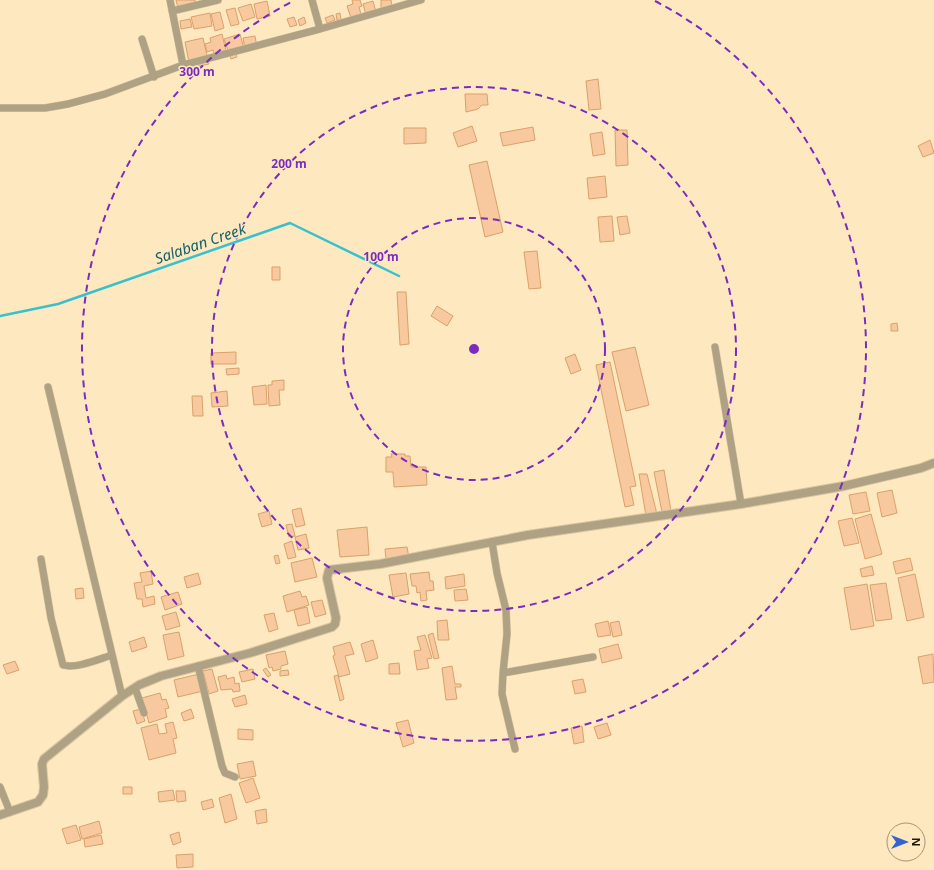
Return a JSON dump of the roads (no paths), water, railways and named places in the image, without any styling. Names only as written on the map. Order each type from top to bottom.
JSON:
[{"type":"street","points":[[170,0],[183,65]]},
{"type":"street","points":[[172,11],[218,0]]},
{"type":"street","points":[[312,0],[320,29]]},
{"type":"street","points":[[0,108],[45,108],[68,104],[105,94],[183,65],[320,29],[421,0]]},
{"type":"street","points":[[142,39],[154,77]]},
{"type":"street","points":[[715,347],[741,504]]},
{"type":"street","points":[[48,388],[122,696]]},
{"type":"street","points":[[0,815],[38,802],[43,795],[44,787],[42,764],[44,759],[122,696],[135,688],[161,676],[250,653],[332,627],[335,624],[336,618],[327,578],[329,570],[380,564],[528,535],[741,504],[844,486],[921,468],[934,463]]},
{"type":"street","points":[[492,542],[497,573],[506,610],[507,634],[502,694],[515,749]]},
{"type":"street","points":[[41,559],[51,618],[63,665],[67,666],[80,664],[112,655]]},
{"type":"street","points":[[503,673],[593,657]]},
{"type":"street","points":[[198,666],[222,766],[225,773],[235,777]]},
{"type":"street","points":[[135,688],[144,713]]},
{"type":"street","points":[[0,787],[10,812]]},
{"type":"waterway","name":"Salaban Creek","points":[[0,316],[58,304],[290,223],[399,276]]}]
